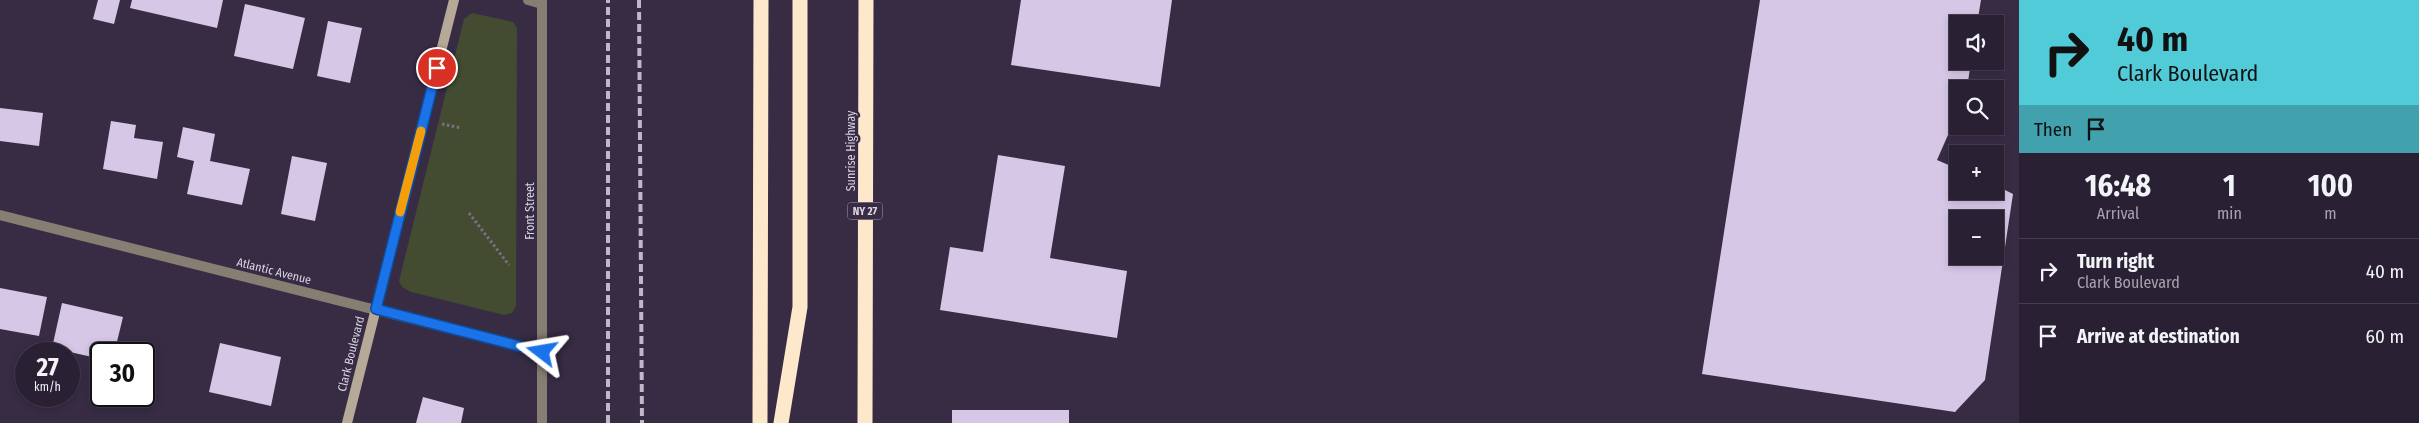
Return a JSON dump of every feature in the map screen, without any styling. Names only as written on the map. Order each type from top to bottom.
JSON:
[{"type":"highway","points":[[760,423],[761,0]]},
{"type":"highway","points":[[781,423],[800,307],[800,0]]},
{"type":"highway","name":"Sunrise Highway","points":[[865,423],[866,0]]},
{"type":"street","name":"Clark Boulevard","points":[[347,423],[454,0]]},
{"type":"street","points":[[528,0],[542,2]]},
{"type":"street","name":"Front Street","points":[[542,2],[542,423]]},
{"type":"street","name":"Atlantic Avenue","points":[[0,215],[542,352]]},
{"type":"path","points":[[469,213],[509,265]]},
{"type":"green space","points":[[472,13],[513,22],[517,28],[516,306],[512,313],[504,315],[411,292],[402,287],[399,281],[464,19]]},
{"type":"building","points":[[98,0],[120,0],[114,24],[93,19]]},
{"type":"building","points":[[132,0],[223,0],[217,28],[130,8]]},
{"type":"building","points":[[1021,0],[1172,0],[1160,87],[1011,65]]},
{"type":"building","points":[[1760,0],[1981,0],[1978,15],[1949,15],[1949,70],[1970,70],[1968,80],[1949,80],[1949,133],[1937,160],[1949,165],[1949,200],[2004,200],[2004,190],[2013,194],[2004,254],[2004,210],[1949,210],[1949,265],[2002,265],[1985,380],[1955,412],[1702,374]]},
{"type":"building","points":[[245,4],[305,18],[293,69],[234,56]]},
{"type":"building","points":[[328,21],[362,28],[350,83],[317,76]]},
{"type":"building","points":[[0,108],[43,113],[39,146],[0,141]]},
{"type":"building","points":[[111,121],[136,125],[134,138],[163,142],[157,179],[103,169]]},
{"type":"building","points":[[183,127],[215,134],[210,161],[250,169],[242,205],[187,194],[194,161],[177,157]]},
{"type":"building","points":[[998,155],[1065,166],[1050,258],[1127,271],[1117,338],[940,310],[950,247],[983,252]]},
{"type":"building","points":[[292,156],[327,163],[315,221],[281,214]]},
{"type":"building","points":[[0,288],[47,297],[39,336],[0,329]]},
{"type":"building","points":[[62,303],[123,317],[117,342],[90,342],[90,357],[80,354],[80,342],[53,342]]},
{"type":"building","points":[[220,343],[281,357],[271,406],[209,392]]},
{"type":"building","points":[[423,397],[464,408],[461,423],[416,423]]},
{"type":"building","points":[[952,410],[1069,410],[1069,423],[952,423]]},
{"type":"railway","points":[[608,0],[608,423]]},
{"type":"railway","points":[[639,0],[642,423]]},
{"type":"slow traffic","points":[[400,212],[421,131]]},
{"type":"route","points":[[437,68],[376,309],[542,352]]}]
